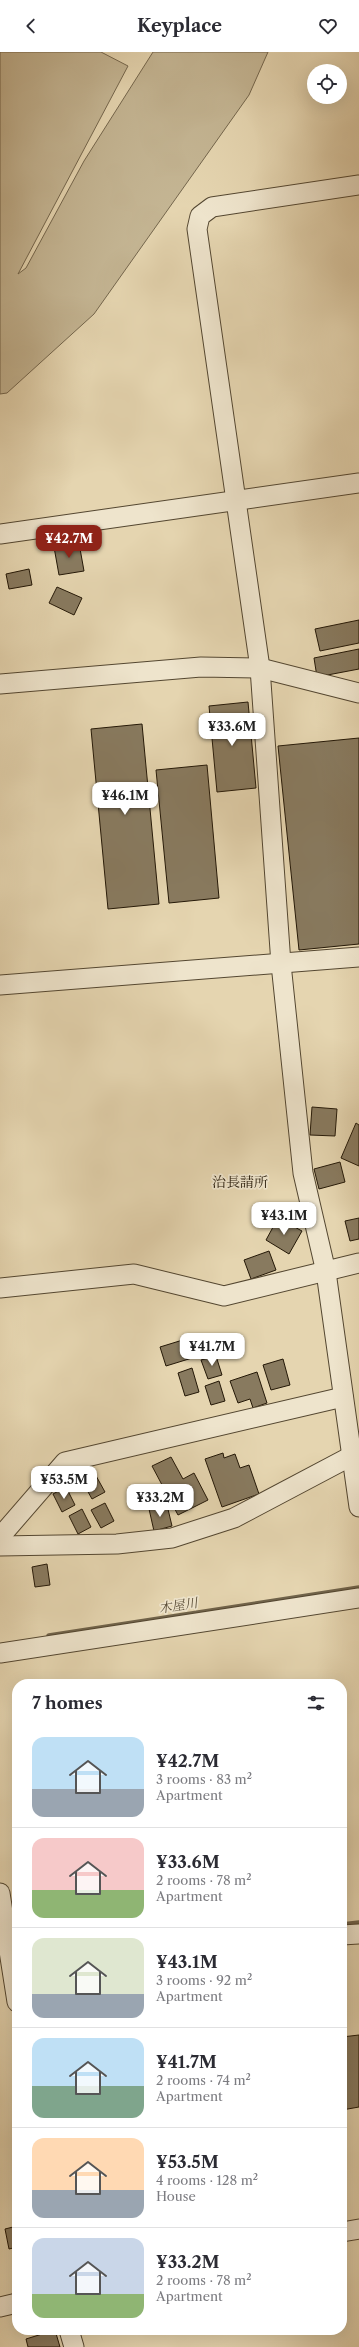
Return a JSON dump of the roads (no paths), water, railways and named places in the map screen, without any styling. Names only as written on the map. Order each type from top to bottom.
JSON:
[{"type":"street","points":[[359,185],[212,207],[200,216],[197,230],[234,501],[260,668],[280,964],[303,1173],[326,1272],[343,1397],[355,1454],[359,1507]]},
{"type":"street","points":[[0,534],[359,483]]},
{"type":"street","points":[[0,684],[201,667],[260,668],[359,693]]},
{"type":"street","points":[[0,985],[359,957]]},
{"type":"street","points":[[0,1288],[134,1274],[224,1296],[359,1263]]},
{"type":"street","points":[[0,1537],[65,1462],[343,1397]]},
{"type":"street","points":[[0,1546],[116,1544],[172,1538],[234,1518],[355,1454]]},
{"type":"street","points":[[0,1653],[359,1598]]},
{"type":"street","points":[[0,1893],[10,1980]]},
{"type":"street","points":[[347,1935],[359,1934]]},
{"type":"street","points":[[347,2231],[359,2229]]},
{"type":"street","points":[[0,2306],[12,2304]]},
{"type":"street","points":[[70,2335],[74,2347]]},
{"type":"waterway","name":"木屋川","points":[[49,1636],[359,1588]]},
{"type":"waterway","points":[[347,1924],[359,1923]]},
{"type":"district","name":"治長請所","points":[[240,1182]]}]
